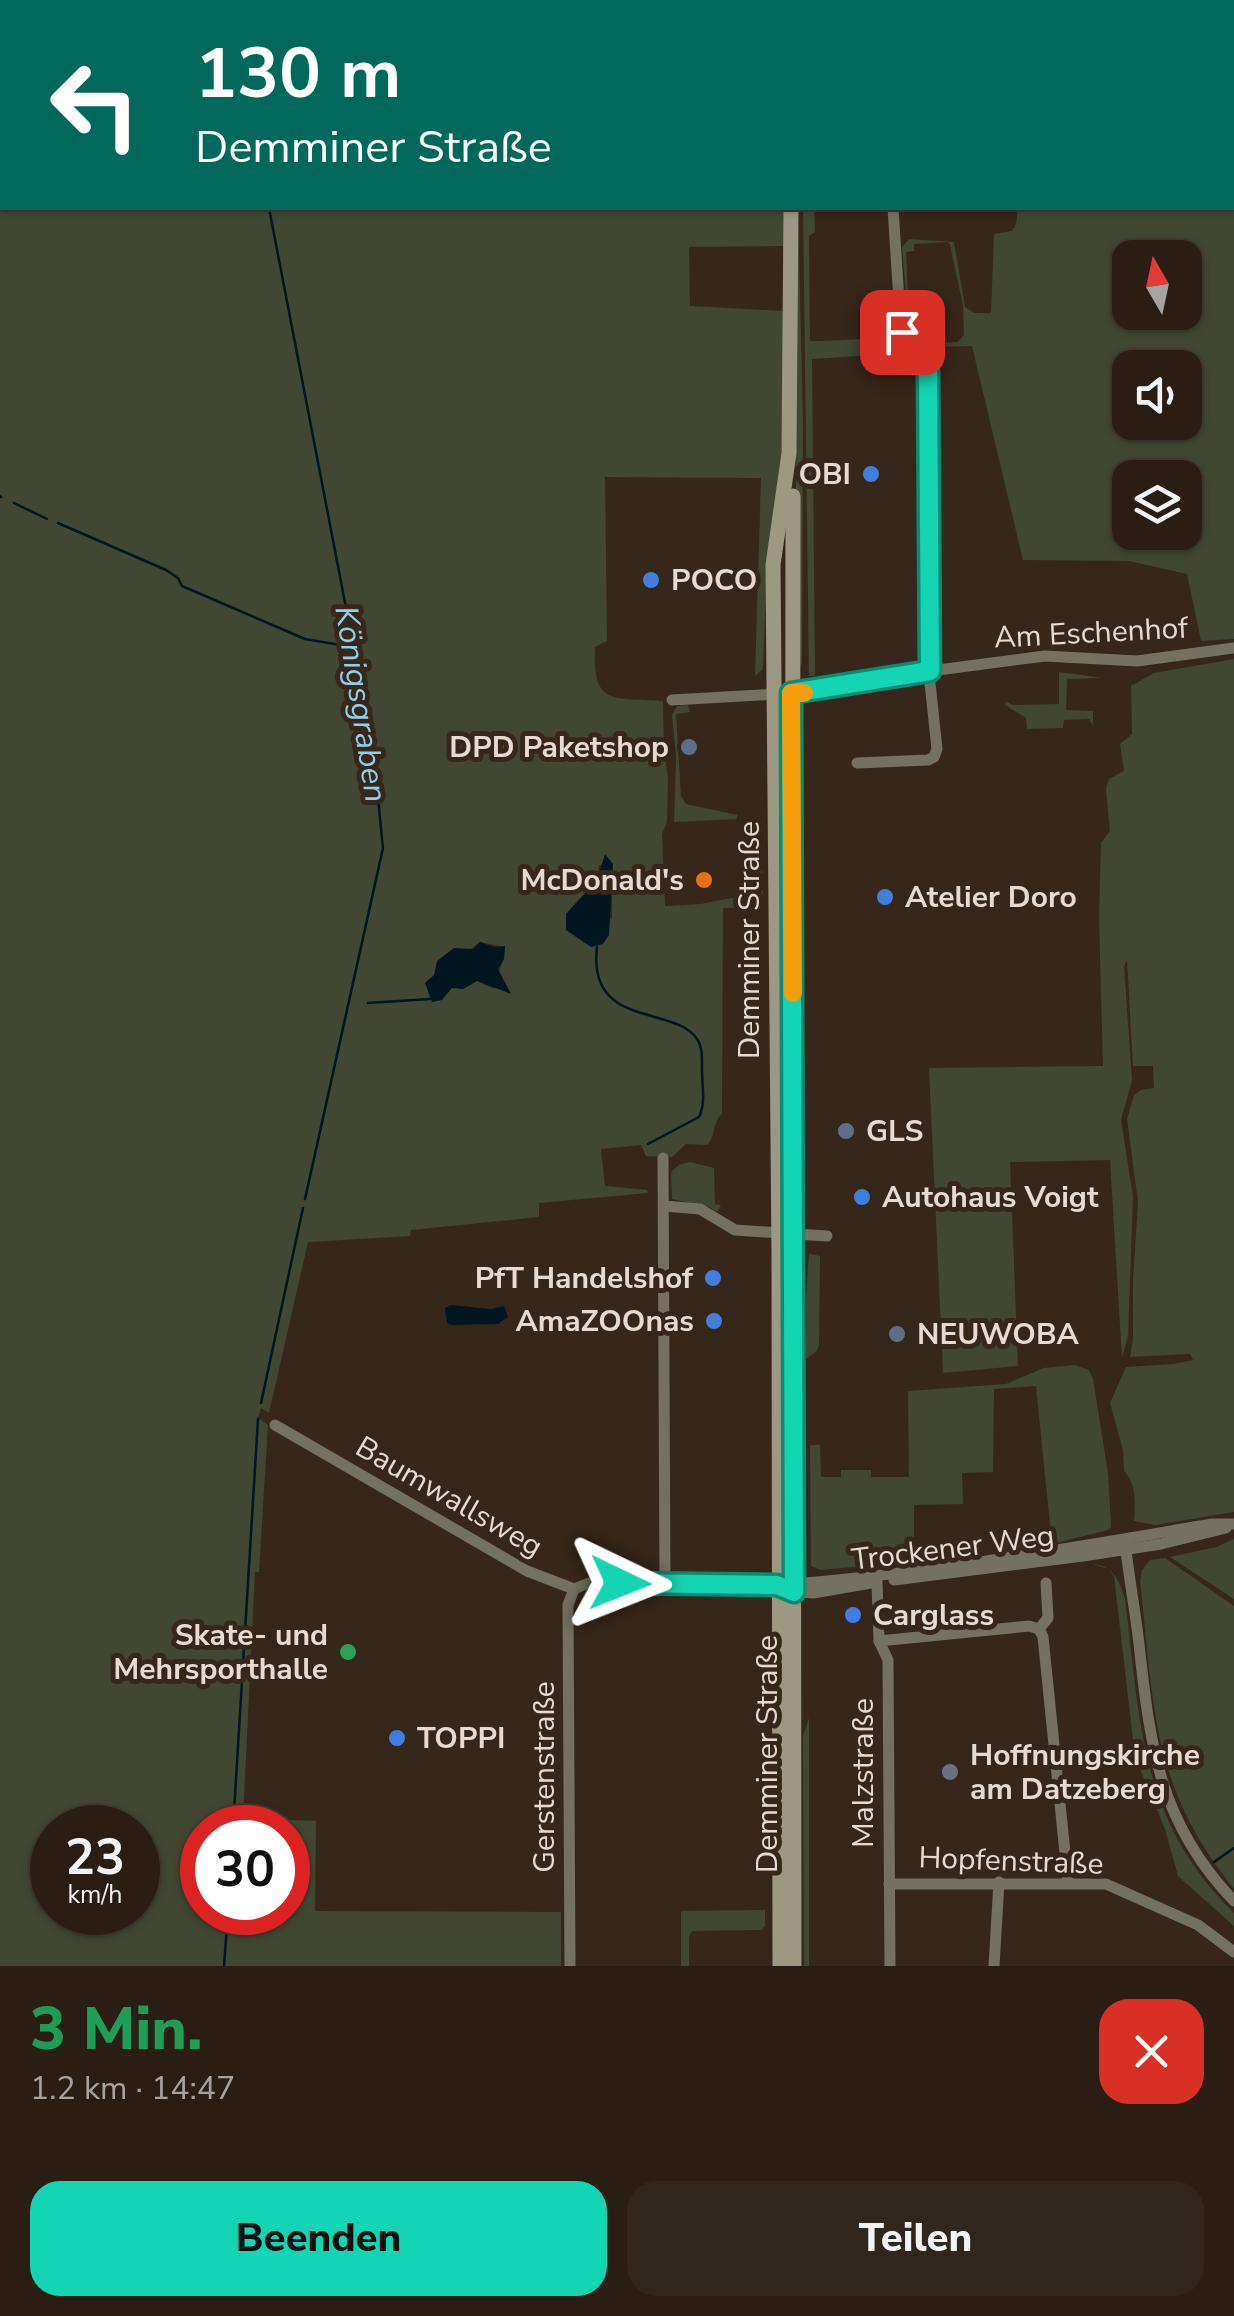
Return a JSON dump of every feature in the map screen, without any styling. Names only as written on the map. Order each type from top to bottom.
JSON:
[{"type":"main road","name":"Demminer Straße","points":[[786,1234],[791,210]]},
{"type":"main road","name":"Demminer Straße","points":[[790,402],[788,476],[773,565],[773,694],[786,1234],[794,1966]]},
{"type":"main road","name":"Demminer Straße","points":[[780,1966],[789,1587]]},
{"type":"street","points":[[857,763],[925,761],[934,757],[937,748],[930,671],[928,372],[925,360],[904,338],[900,325],[893,210]]},
{"type":"street","name":"Am Eschenhof","points":[[773,694],[1044,656],[1137,661],[1234,648]]},
{"type":"street","points":[[672,700],[773,694]]},
{"type":"street","points":[[664,1158],[665,1584]]},
{"type":"street","points":[[664,1206],[700,1209],[735,1230],[827,1236]]},
{"type":"street","name":"Baumwallsweg","points":[[275,1425],[527,1572],[574,1589],[589,1582],[789,1587]]},
{"type":"street","name":"Trockener Weg","points":[[789,1587],[814,1593],[1234,1524]]},
{"type":"street","points":[[1126,1544],[1145,1706],[1158,1776],[1174,1815],[1204,1864],[1234,1901]]},
{"type":"street","name":"Trockener Weg","points":[[789,1587],[1126,1544]]},
{"type":"street","name":"Malzstraße","points":[[877,1582],[879,1641],[888,1660],[890,1966]]},
{"type":"street","points":[[1039,1630],[1048,1618],[1046,1582]]},
{"type":"street","name":"Gerstenstraße","points":[[570,1966],[568,1606],[574,1589]]},
{"type":"street","points":[[879,1641],[1029,1626],[1039,1630],[1043,1638],[1068,1882]]},
{"type":"street","points":[[994,1966],[999,1882]]},
{"type":"street","name":"Hopfenstraße","points":[[889,1884],[1106,1884],[1198,1925],[1234,1952]]},
{"type":"green space","points":[[0,210],[785,210],[785,246],[689,247],[690,306],[785,311],[785,455],[767,563],[763,669],[755,676],[761,478],[605,477],[607,641],[595,647],[595,666],[597,680],[609,695],[663,701],[668,779],[667,822],[662,834],[665,906],[747,895],[749,868],[762,846],[763,907],[723,908],[722,1114],[707,1145],[686,1144],[672,1157],[646,1156],[641,1145],[601,1149],[605,1186],[648,1193],[539,1203],[539,1217],[411,1230],[410,1236],[308,1242],[269,1413],[261,1408],[258,1418],[268,1425],[259,1572],[255,1572],[244,1805],[180,1805],[180,1935],[310,1935],[310,1821],[316,1821],[315,1911],[561,1912],[561,1966],[0,1966]],"holes":[[[612,864],[612,918],[584,943],[566,914],[597,880],[599,865]],[[480,942],[505,947],[494,989],[477,981],[463,989],[425,983]]]},
{"type":"green space","points":[[795,210],[798,210],[803,423],[799,667]]},
{"type":"green space","points":[[803,210],[814,210],[815,232],[809,236],[810,341],[895,341],[904,353],[812,359],[815,676],[809,676]]},
{"type":"green space","points":[[1018,210],[1234,210],[1234,639],[1201,641],[1187,574],[1129,561],[1023,560],[972,346],[935,347],[934,353],[921,346],[958,342],[964,335],[963,305],[950,245],[914,244],[914,251],[906,252],[908,292],[916,292],[906,296],[902,247],[909,239],[954,242],[965,307],[974,313],[991,313],[994,234],[1012,231]]},
{"type":"green space","points":[[1234,659],[1234,1512],[1155,1525],[1134,1521],[1133,1488],[1124,1471],[1123,1450],[1110,1403],[1126,1367],[1193,1360],[1190,1354],[1130,1357],[1138,1202],[1127,1119],[1134,1095],[1154,1088],[1153,1066],[1133,1066],[1127,960],[1124,966],[1132,1080],[1121,1120],[1133,1196],[1128,1336],[1122,1358],[1110,1160],[1010,1162],[1018,1366],[943,1373],[929,1068],[1103,1066],[1101,843],[1110,831],[1106,789],[1109,779],[1124,771],[1120,744],[1132,734],[1131,686],[1154,673]]},
{"type":"green space","points":[[1059,672],[1103,678],[1067,679],[1066,710],[1093,711],[1093,726],[1089,719],[1064,720],[1063,728],[1027,729],[1026,718],[1005,705],[1006,701],[1012,705],[1059,704]]},
{"type":"green space","points":[[688,705],[690,712],[676,714],[681,796],[686,804],[737,815],[737,819],[674,822],[676,756],[672,715],[677,706]]},
{"type":"green space","points":[[690,1162],[714,1168],[715,1204],[721,1205],[717,1212],[672,1199],[671,1172]]},
{"type":"green space","points":[[809,1254],[820,1256],[819,1343],[817,1351],[806,1359],[803,1337]]},
{"type":"green space","points":[[1074,1365],[1089,1370],[1093,1379],[1108,1473],[1108,1530],[1052,1544],[1036,1386],[994,1389],[993,1472],[962,1473],[963,1504],[914,1505],[914,1561],[821,1570],[811,1566],[810,1445],[820,1445],[821,1477],[841,1477],[841,1470],[871,1470],[871,1477],[909,1477],[908,1391],[1006,1384],[1044,1368]]},
{"type":"green space","points":[[1234,1539],[1234,1599],[1170,1557],[1216,1547]]},
{"type":"green space","points":[[1165,1558],[1234,1606],[1234,1889],[1186,1815],[1161,1743],[1140,1581],[1150,1560]]},
{"type":"green space","points":[[1109,1570],[1118,1580],[1125,1599],[1141,1727],[1162,1804],[1202,1877],[1234,1913],[1234,1926],[1178,1876],[1165,1829],[1135,1757],[1114,1576]]},
{"type":"green space","points":[[809,1718],[809,1966],[804,1966],[803,1736]]},
{"type":"green space","points":[[765,1910],[765,1926],[761,1930],[692,1931],[689,1966],[681,1966],[681,1911]]},
{"type":"water","points":[[605,854],[613,864],[609,935],[603,944],[591,947],[566,930],[566,914],[597,880]]},
{"type":"water","points":[[480,942],[505,946],[498,969],[511,994],[477,981],[463,989],[452,988],[442,1000],[432,1002],[425,983],[434,975],[437,961],[454,948],[473,949]]},
{"type":"water","points":[[451,1305],[491,1309],[504,1306],[508,1317],[498,1324],[451,1325],[447,1323],[445,1308]]},
{"type":"waterway","name":"Königsgraben","points":[[269,210],[373,748],[383,848],[305,1199]]},
{"type":"waterway","points":[[14,503],[47,519]]},
{"type":"waterway","points":[[58,523],[166,570],[182,586],[305,639],[352,647]]},
{"type":"waterway","points":[[597,947],[598,973],[605,991],[635,1011],[686,1029],[700,1046],[703,1100],[699,1117],[648,1144]]},
{"type":"waterway","points":[[368,1003],[430,999]]},
{"type":"waterway","name":"Königsgraben","points":[[261,1403],[303,1208]]},
{"type":"waterway","name":"Königsgraben","points":[[234,1805],[258,1419]]},
{"type":"waterway","points":[[1214,1862],[1234,1848]]},
{"type":"waterway","name":"Königsgraben","points":[[224,1966],[226,1935]]},
{"type":"slow traffic","points":[[793,993],[791,693],[804,693]]},
{"type":"place","name":"OBI","points":[[871,474]]},
{"type":"place","name":"POCO","points":[[651,580]]},
{"type":"place","name":"DPD Paketshop","points":[[689,747]]},
{"type":"place","name":"McDonald's","points":[[704,880]]},
{"type":"place","name":"Atelier Doro","points":[[885,897]]},
{"type":"place","name":"GLS","points":[[846,1131]]},
{"type":"place","name":"Autohaus Voigt","points":[[862,1197]]},
{"type":"place","name":"PfT Handelshof","points":[[713,1278]]},
{"type":"place","name":"AmaZOOnas","points":[[714,1321]]},
{"type":"place","name":"NEUWOBA","points":[[897,1334]]},
{"type":"place","name":"Carglass","points":[[853,1615]]},
{"type":"place","name":"Skate- und Mehrsporthalle","points":[[348,1652]]},
{"type":"place","name":"TOPPI","points":[[397,1738]]},
{"type":"place","name":"Hoffnungskirche am Datzeberg","points":[[950,1772]]},
{"type":"route","points":[[620,1583],[777,1585],[794,1592],[791,693],[930,671],[928,372],[925,360],[902,332]]}]
